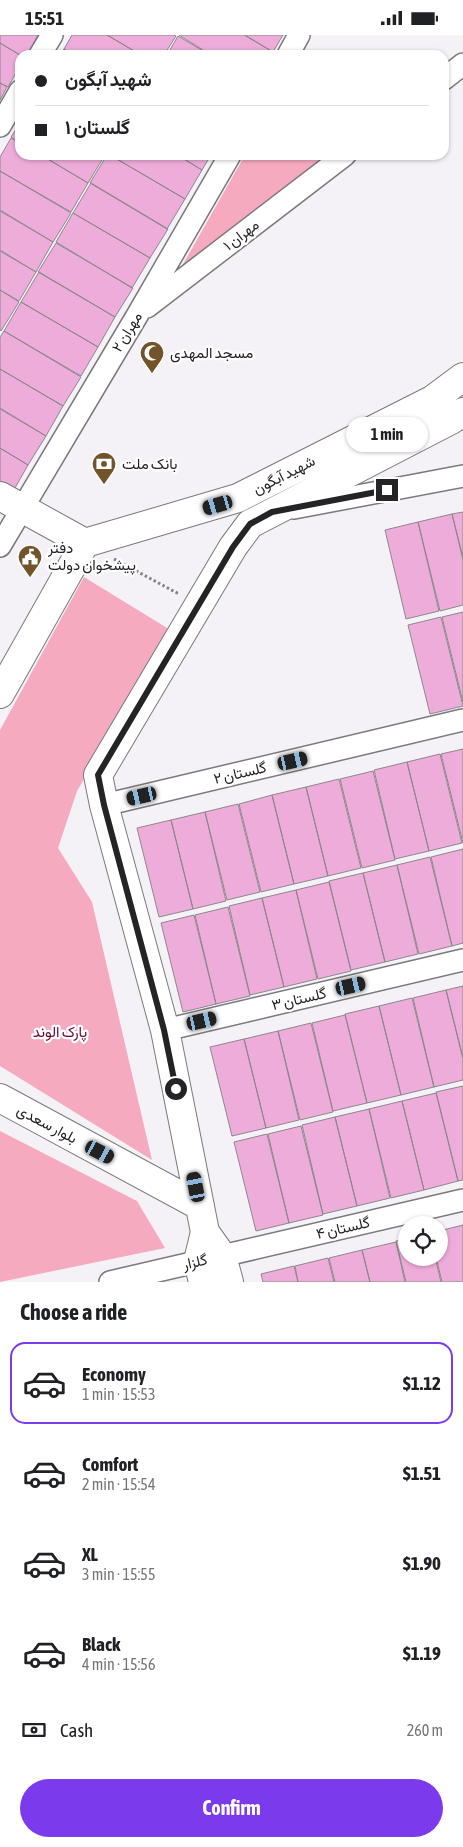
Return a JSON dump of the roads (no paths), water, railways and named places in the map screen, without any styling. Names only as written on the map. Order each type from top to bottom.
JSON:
[{"type":"main road","name":"شهید آبگون","points":[[85,543],[238,498],[432,400],[463,377]]},
{"type":"main road","name":"شهید آبگون","points":[[202,1219],[164,1030],[104,805],[98,775],[242,534],[250,524],[463,412]]},
{"type":"main road","points":[[258,488],[256,493],[258,504],[267,511],[272,512]]},
{"type":"main road","points":[[0,694],[85,543],[11,502]]},
{"type":"main road","points":[[218,505],[227,505],[235,509],[241,516],[244,525],[242,534]]},
{"type":"main road","name":"بلوار سعدی","points":[[0,1098],[202,1219]]},
{"type":"main road","points":[[202,1219],[208,1267],[229,1282]]},
{"type":"street","points":[[43,50],[52,35]]},
{"type":"street","points":[[291,50],[300,35]]},
{"type":"street","points":[[449,75],[463,64]]},
{"type":"street","points":[[0,126],[15,100]]},
{"type":"street","name":"مهران ۲","points":[[0,546],[11,502],[138,314],[227,160]]},
{"type":"street","name":"۱ مهران","points":[[138,314],[338,160]]},
{"type":"street","points":[[272,512],[463,476]]},
{"type":"street","name":"گلستان ۲","points":[[104,805],[463,720]]},
{"type":"street","name":"گلستان ۳","points":[[164,1030],[463,960]]},
{"type":"street","name":"گلستان ۴","points":[[208,1267],[463,1200]]},
{"type":"street","name":"گلزار","points":[[110,1282],[208,1267]]},
{"type":"place","name":"مسجد المهدی","points":[[152,374]]},
{"type":"place","name":"بانک ملت","points":[[104,485]]},
{"type":"place","name":"دفتر پیشخوان دولت","points":[[30,578]]},
{"type":"park label","name":"پارک الوند","points":[[60,1032]]}]
